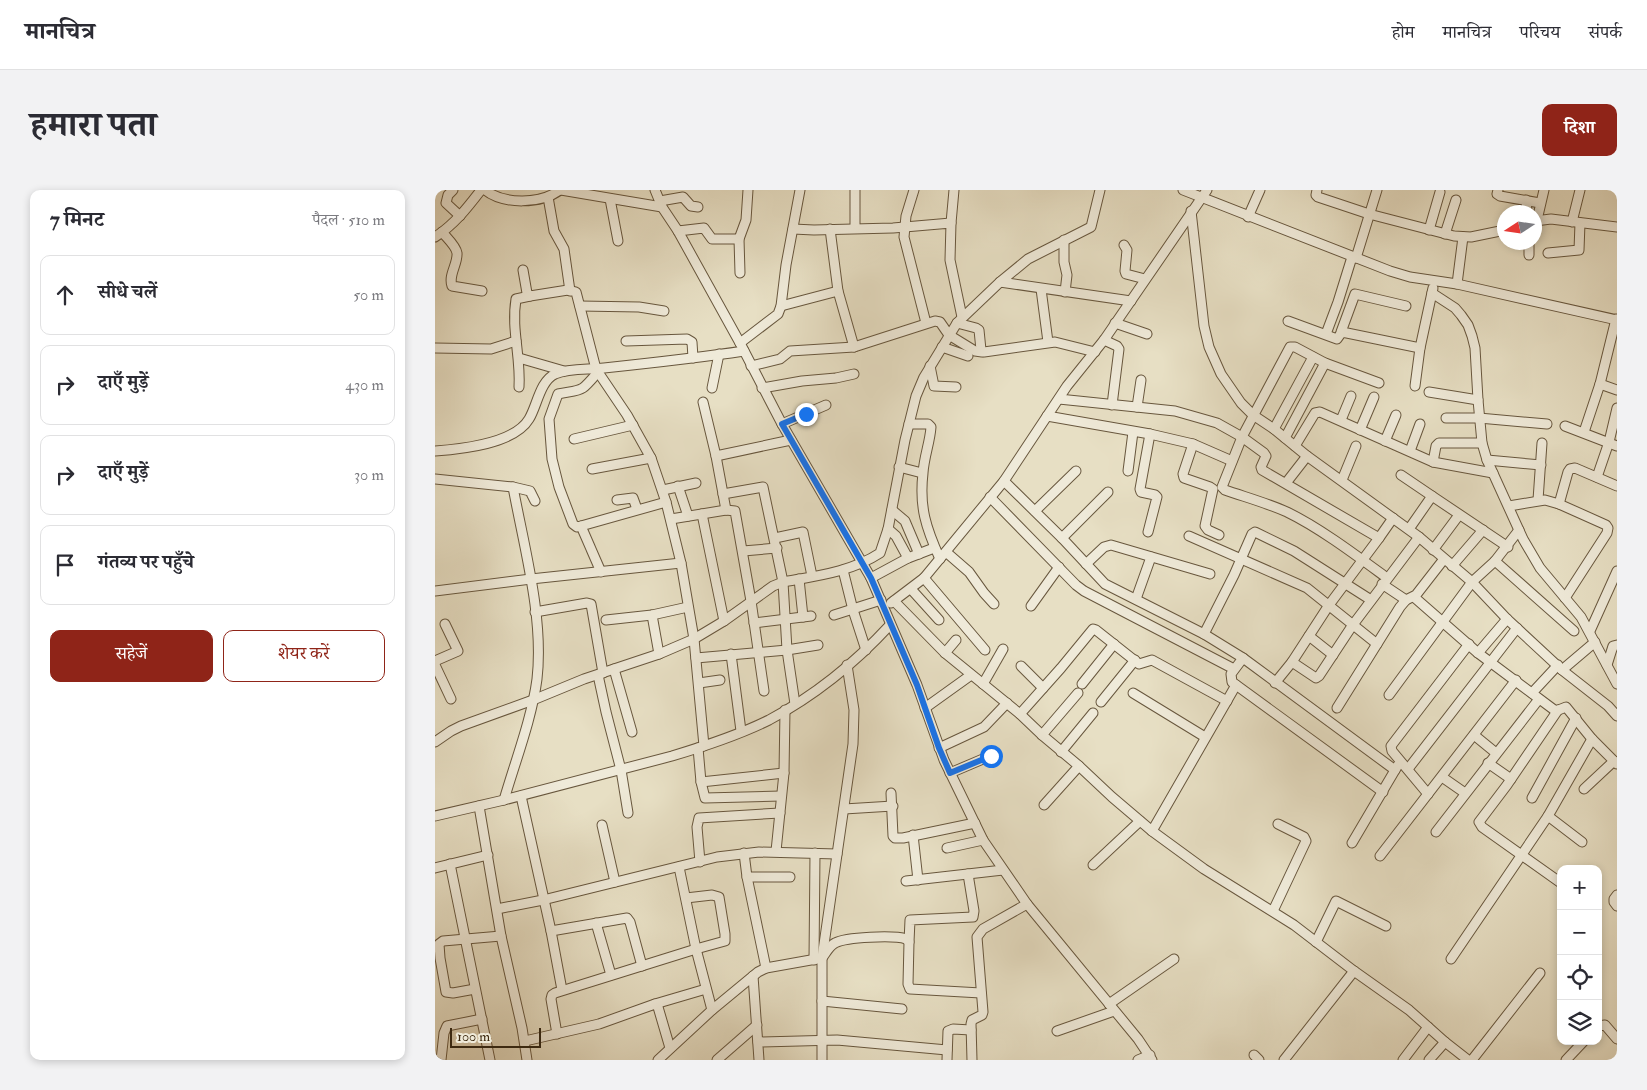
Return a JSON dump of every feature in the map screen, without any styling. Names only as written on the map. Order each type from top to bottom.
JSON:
[{"type":"street","points":[[453,190],[448,196],[447,202],[460,216]]},
{"type":"street","points":[[482,292],[452,286],[457,253],[453,245],[439,235],[460,216],[483,190],[507,201],[548,197],[560,190],[610,199],[661,204],[683,197],[691,206],[698,207]]},
{"type":"street","points":[[655,190],[661,204],[742,347],[782,424],[871,578],[925,708],[939,748],[983,840],[1027,904],[1151,1057],[1138,1060]]},
{"type":"street","points":[[740,273],[739,239],[746,220],[748,190]]},
{"type":"street","points":[[435,451],[455,450],[491,442],[519,430],[529,421],[548,380],[553,375],[564,372],[597,371],[693,358],[719,354],[742,347],[774,317],[781,306],[786,265],[800,190]]},
{"type":"street","points":[[855,190],[855,228]]},
{"type":"street","points":[[914,190],[904,226],[904,236],[906,250],[926,322]]},
{"type":"street","points":[[954,190],[950,260],[960,320]]},
{"type":"street","points":[[436,738],[461,726],[659,654],[694,639],[724,621],[773,586],[783,582],[843,570],[863,563],[879,553],[888,529],[909,424],[920,385],[930,366],[960,320],[999,282],[1028,259],[1091,227],[1099,190]]},
{"type":"street","points":[[1183,190],[1204,194],[1248,217],[1390,271],[1617,320],[1600,384],[1584,432]]},
{"type":"street","points":[[1248,217],[1260,190]]},
{"type":"street","points":[[1317,190],[1316,195],[1318,197],[1369,214],[1445,234],[1463,237],[1497,231]]},
{"type":"street","points":[[1325,334],[1377,190]]},
{"type":"street","points":[[1498,190],[1497,194],[1500,196],[1516,194],[1526,200],[1540,204],[1544,190]]},
{"type":"street","points":[[1548,253],[1579,250],[1576,222],[1580,190]]},
{"type":"street","points":[[1429,230],[1440,192]]},
{"type":"street","points":[[834,616],[894,601],[924,578],[1003,480],[1077,373],[1104,340],[1204,194]]},
{"type":"street","points":[[548,197],[553,227],[564,249],[570,290]]},
{"type":"street","points":[[610,199],[618,241]]},
{"type":"street","points":[[1445,234],[1456,200]]},
{"type":"street","points":[[1526,200],[1526,205]]},
{"type":"street","points":[[1191,211],[1204,326],[1209,347],[1221,374],[1231,390],[1253,415],[1275,429],[1307,456],[1419,537],[1472,582],[1507,619],[1560,668],[1608,706],[1617,716]]},
{"type":"street","points":[[1542,220],[1551,219],[1617,227]]},
{"type":"street","points":[[793,229],[951,223]]},
{"type":"street","points":[[678,231],[704,228],[712,239],[739,239]]},
{"type":"street","points":[[830,229],[838,291],[854,347]]},
{"type":"street","points":[[1457,284],[1463,237]]},
{"type":"street","points":[[1064,240],[1064,262],[1067,275],[1065,292]]},
{"type":"street","points":[[1123,245],[1127,250],[1126,274],[1145,279]]},
{"type":"street","points":[[1529,250],[1529,255]]},
{"type":"street","points":[[523,270],[527,293],[530,296]]},
{"type":"street","points":[[1415,386],[1420,348],[1434,281]]},
{"type":"street","points":[[999,282],[1131,301]]},
{"type":"street","points":[[1041,289],[1048,342]]},
{"type":"street","points":[[519,387],[519,358],[514,308],[516,299],[570,290],[576,292],[597,371],[633,425],[651,458],[667,502],[681,563],[694,639],[699,683],[701,782],[705,798],[781,796]]},
{"type":"street","points":[[781,306],[838,291]]},
{"type":"street","points":[[1432,293],[1455,308],[1468,325],[1475,348],[1482,444],[1487,460],[1519,530],[1540,568],[1581,617],[1617,684]]},
{"type":"street","points":[[1288,321],[1338,339],[1355,294],[1406,306]]},
{"type":"street","points":[[580,306],[639,307],[665,311]]},
{"type":"street","points":[[960,320],[979,330],[982,352]]},
{"type":"street","points":[[751,366],[779,359],[789,351],[854,347],[926,322],[938,321],[949,335],[977,352],[1048,342],[1062,343],[1095,352]]},
{"type":"street","points":[[1115,323],[1147,334]]},
{"type":"street","points":[[1341,332],[1420,348]]},
{"type":"street","points":[[626,341],[687,338],[692,342],[693,358]]},
{"type":"street","points":[[1104,340],[1117,346],[1119,349],[1112,405]]},
{"type":"street","points":[[435,348],[491,349],[516,341]]},
{"type":"street","points":[[942,347],[968,356]]},
{"type":"street","points":[[1379,383],[1325,363],[1295,347],[1290,347],[1242,437],[1222,484],[1223,489],[1291,514],[1363,560],[1385,581],[1443,623],[1478,653],[1555,710],[1558,710]]},
{"type":"street","points":[[712,388],[719,354]]},
{"type":"street","points":[[1275,429],[1313,357]]},
{"type":"street","points":[[519,358],[564,372]]},
{"type":"street","points":[[1285,438],[1325,363]]},
{"type":"street","points":[[930,366],[934,386],[956,387]]},
{"type":"street","points":[[597,371],[585,388],[579,392],[558,394],[549,419],[552,459],[559,487],[573,524],[577,527],[667,502]]},
{"type":"street","points":[[762,388],[802,380],[837,378],[854,374]]},
{"type":"street","points":[[1137,407],[1141,380]]},
{"type":"street","points":[[1600,384],[1617,390]]},
{"type":"street","points":[[1429,392],[1478,400]]},
{"type":"street","points":[[1341,420],[1351,396]]},
{"type":"street","points":[[1361,430],[1374,397]]},
{"type":"street","points":[[1059,399],[1169,410],[1210,420],[1242,437],[1265,454],[1261,467],[1262,470],[1379,538]]},
{"type":"street","points":[[703,402],[716,456],[725,510]]},
{"type":"street","points":[[782,424],[826,405]]},
{"type":"street","points":[[1597,477],[1613,444],[1617,408]]},
{"type":"street","points":[[1295,446],[1317,412],[1319,412],[1341,420],[1433,462],[1493,473]]},
{"type":"street","points":[[532,415],[549,419]]},
{"type":"street","points":[[1385,440],[1396,415]]},
{"type":"street","points":[[1047,416],[1150,434],[1193,444],[1232,461]]},
{"type":"street","points":[[1446,418],[1479,418],[1547,424]]},
{"type":"street","points":[[909,424],[928,424],[931,427],[923,473],[924,518],[934,548],[943,556],[969,572],[984,593],[995,604]]},
{"type":"street","points":[[1410,452],[1419,424]]},
{"type":"street","points":[[574,439],[633,425]]},
{"type":"street","points":[[1565,426],[1613,444]]},
{"type":"street","points":[[1128,471],[1133,432]]},
{"type":"street","points":[[1148,532],[1157,497],[1155,494],[1141,492],[1140,489],[1150,434]]},
{"type":"street","points":[[716,456],[791,440]]},
{"type":"street","points":[[1433,462],[1436,446],[1439,443],[1482,444]]},
{"type":"street","points":[[1538,500],[1542,443]]},
{"type":"street","points":[[1193,444],[1183,474],[1184,478],[1213,490],[1205,526],[1206,529],[1219,535]]},
{"type":"street","points":[[1342,480],[1357,446]]},
{"type":"street","points":[[1286,483],[1307,456]]},
{"type":"street","points":[[592,469],[651,458]]},
{"type":"street","points":[[1487,460],[1541,465]]},
{"type":"street","points":[[899,467],[923,473]]},
{"type":"street","points":[[1559,504],[1570,469],[1575,468],[1617,486]]},
{"type":"street","points":[[1035,511],[1076,471]]},
{"type":"street","points":[[1401,475],[1508,547]]},
{"type":"street","points":[[435,488],[435,479],[513,487],[530,491],[535,501]]},
{"type":"street","points":[[1003,480],[1105,584],[1204,634],[1243,658],[1395,770]]},
{"type":"street","points":[[663,490],[696,483]]},
{"type":"street","points":[[678,486],[688,516]]},
{"type":"street","points":[[504,800],[533,700],[538,663],[531,579],[513,487]]},
{"type":"street","points":[[723,494],[763,487],[783,582],[787,650],[795,704]]},
{"type":"street","points":[[1061,538],[1108,492]]},
{"type":"street","points":[[1409,530],[1432,496]]},
{"type":"street","points":[[990,497],[1076,585],[1091,596],[1234,669]]},
{"type":"street","points":[[617,500],[633,498],[637,509]]},
{"type":"street","points":[[1509,506],[1545,500],[1559,504],[1606,525],[1608,530],[1601,545],[1565,598]]},
{"type":"street","points":[[671,519],[725,510],[732,510],[737,514],[764,691]]},
{"type":"street","points":[[892,510],[905,521],[919,554]]},
{"type":"street","points":[[703,514],[724,621]]},
{"type":"street","points":[[1433,550],[1459,515]]},
{"type":"street","points":[[1275,683],[1292,662],[1329,605],[1393,518]]},
{"type":"street","points":[[581,526],[601,572]]},
{"type":"street","points":[[888,529],[896,536],[908,558]]},
{"type":"street","points":[[1452,566],[1483,530]]},
{"type":"street","points":[[1389,695],[1472,582],[1508,547],[1519,530]]},
{"type":"street","points":[[775,538],[803,532],[812,576]]},
{"type":"street","points":[[1204,634],[1252,534],[1257,533],[1294,551],[1371,600]]},
{"type":"street","points":[[1189,536],[1298,583],[1329,605],[1352,626],[1377,644]]},
{"type":"street","points":[[1292,662],[1316,678],[1319,676],[1352,626],[1419,537]]},
{"type":"street","points":[[1086,564],[1107,545],[1210,574]]},
{"type":"street","points":[[743,552],[777,548]]},
{"type":"street","points":[[871,578],[908,558],[934,548]]},
{"type":"street","points":[[1136,599],[1151,557]]},
{"type":"street","points":[[1337,708],[1377,644],[1410,599],[1443,559]]},
{"type":"street","points":[[1495,561],[1574,631]]},
{"type":"street","points":[[435,592],[531,579],[681,563]]},
{"type":"street","points":[[1031,606],[1059,567]]},
{"type":"street","points":[[843,570],[866,650]]},
{"type":"street","points":[[1589,631],[1614,584],[1617,571]]},
{"type":"street","points":[[924,578],[985,650]]},
{"type":"street","points":[[754,623],[807,617],[799,579]]},
{"type":"street","points":[[911,589],[939,620]]},
{"type":"street","points":[[894,601],[945,653],[1020,714],[1041,735],[1079,766],[1140,821],[1204,869],[1273,911],[1316,942],[1409,1010],[1468,1060]]},
{"type":"street","points":[[535,612],[587,602],[591,604],[606,712],[621,770],[628,813]]},
{"type":"street","points":[[606,620],[652,615],[688,607]]},
{"type":"street","points":[[652,615],[659,654]]},
{"type":"street","points":[[1478,653],[1507,619]]},
{"type":"street","points":[[445,624],[458,651],[435,663],[451,698]]},
{"type":"street","points":[[435,816],[521,796],[701,747],[768,720],[808,696],[866,650],[890,625]]},
{"type":"street","points":[[1407,769],[1517,628]]},
{"type":"street","points":[[1020,714],[1093,629],[1139,664],[1152,660],[1227,701]]},
{"type":"street","points":[[1309,636],[1333,655]]},
{"type":"street","points":[[945,653],[956,640]]},
{"type":"street","points":[[1436,832],[1496,753],[1536,696],[1560,668],[1595,642]]},
{"type":"street","points":[[1082,684],[1114,644]]},
{"type":"street","points":[[1428,794],[1391,748],[1392,744],[1469,644]]},
{"type":"street","points":[[696,658],[787,650],[818,645]]},
{"type":"street","points":[[1607,665],[1613,646],[1617,645]]},
{"type":"street","points":[[983,684],[1003,649]]},
{"type":"street","points":[[731,654],[741,731]]},
{"type":"street","points":[[1243,658],[1234,669],[1231,679],[1236,685],[1383,792]]},
{"type":"street","points":[[1101,702],[1135,660]]},
{"type":"street","points":[[818,959],[837,854],[853,744],[854,710],[847,665]]},
{"type":"street","points":[[1021,666],[1043,688]]},
{"type":"street","points":[[614,669],[632,732]]},
{"type":"street","points":[[925,708],[971,675]]},
{"type":"street","points":[[699,683],[720,680]]},
{"type":"street","points":[[1381,856],[1516,680]]},
{"type":"street","points":[[1153,831],[1236,685]]},
{"type":"street","points":[[1041,735],[1078,693]]},
{"type":"street","points":[[1133,693],[1205,737]]},
{"type":"street","points":[[939,748],[984,727],[1007,703]]},
{"type":"street","points":[[1557,880],[1480,825],[1480,819],[1511,779],[1558,710],[1566,707],[1592,739],[1615,762],[1583,789]]},
{"type":"street","points":[[776,851],[784,773],[785,710]]},
{"type":"street","points":[[1061,752],[1093,713]]},
{"type":"street","points":[[1532,798],[1576,718]]},
{"type":"street","points":[[1475,735],[1496,753]]},
{"type":"street","points":[[1451,959],[1548,816],[1592,739]]},
{"type":"street","points":[[950,773],[991,756]]},
{"type":"street","points":[[1353,843],[1400,760]]},
{"type":"street","points":[[1488,763],[1511,779]]},
{"type":"street","points":[[1044,805],[1079,766]]},
{"type":"street","points":[[701,782],[784,773]]},
{"type":"street","points":[[1442,776],[1465,793]]},
{"type":"street","points":[[891,793],[893,836],[895,838],[975,823]]},
{"type":"street","points":[[521,796],[562,990]]},
{"type":"street","points":[[479,806],[501,936],[525,1041],[526,1060]]},
{"type":"street","points":[[844,809],[893,806]]},
{"type":"street","points":[[700,862],[697,827],[699,818],[780,813]]},
{"type":"street","points":[[1548,816],[1582,842]]},
{"type":"street","points":[[1093,865],[1140,821]]},
{"type":"street","points":[[1273,911],[1306,841],[1304,837],[1278,824]]},
{"type":"street","points":[[602,825],[615,882]]},
{"type":"street","points":[[913,835],[918,880]]},
{"type":"street","points":[[947,848],[983,840]]},
{"type":"street","points":[[497,909],[543,900],[679,866],[744,853],[776,851],[837,854]]},
{"type":"street","points":[[744,853],[766,968]]},
{"type":"street","points":[[815,853],[818,959],[822,1001],[822,1060]]},
{"type":"street","points":[[435,868],[488,855]]},
{"type":"street","points":[[450,864],[490,1060]]},
{"type":"street","points":[[679,866],[696,949],[712,1010]]},
{"type":"street","points":[[906,881],[1003,870]]},
{"type":"street","points":[[968,874],[974,911],[973,917],[910,920],[908,984],[910,989],[981,993]]},
{"type":"street","points":[[747,876],[790,877]]},
{"type":"street","points":[[557,1034],[551,997],[555,993],[725,941],[721,900],[716,895],[686,898]]},
{"type":"street","points":[[1617,895],[1614,899],[1617,906]]},
{"type":"street","points":[[1316,942],[1336,901],[1386,926]]},
{"type":"street","points":[[972,1060],[972,1020],[982,1015],[977,937],[983,929],[1027,904]]},
{"type":"street","points":[[551,931],[624,918],[629,919],[642,966]]},
{"type":"street","points":[[596,923],[611,975]]},
{"type":"street","points":[[475,988],[453,993],[446,992],[437,959],[441,942],[501,936]]},
{"type":"street","points":[[659,1060],[712,1010],[753,976],[766,968],[818,959],[830,946],[845,940],[902,937],[909,942]]},
{"type":"street","points":[[1057,1031],[1112,1008],[1174,959]]},
{"type":"street","points":[[1284,1060],[1354,971]]},
{"type":"street","points":[[1472,1060],[1540,973]]},
{"type":"street","points":[[753,976],[759,1060]]},
{"type":"street","points":[[525,1041],[599,1024],[655,1004],[706,989]]},
{"type":"street","points":[[822,1001],[902,1009]]},
{"type":"street","points":[[655,1004],[658,1007],[670,1048]]},
{"type":"street","points":[[441,1060],[444,1033],[447,1026],[482,1019]]},
{"type":"street","points":[[1602,1024],[1605,1025],[1617,1039]]},
{"type":"street","points":[[717,1060],[757,1025]]},
{"type":"street","points":[[1403,1060],[1428,1027]]},
{"type":"street","points":[[947,1060],[949,1031],[953,1029],[971,1030]]},
{"type":"street","points":[[758,1042],[821,1040],[947,1050]]},
{"type":"street","points":[[1429,1060],[1445,1042]]},
{"type":"street","points":[[1566,1060],[1580,1045]]},
{"type":"route","points":[[806,414],[782,424],[871,578],[917,685],[939,748],[950,773],[991,756]]}]
